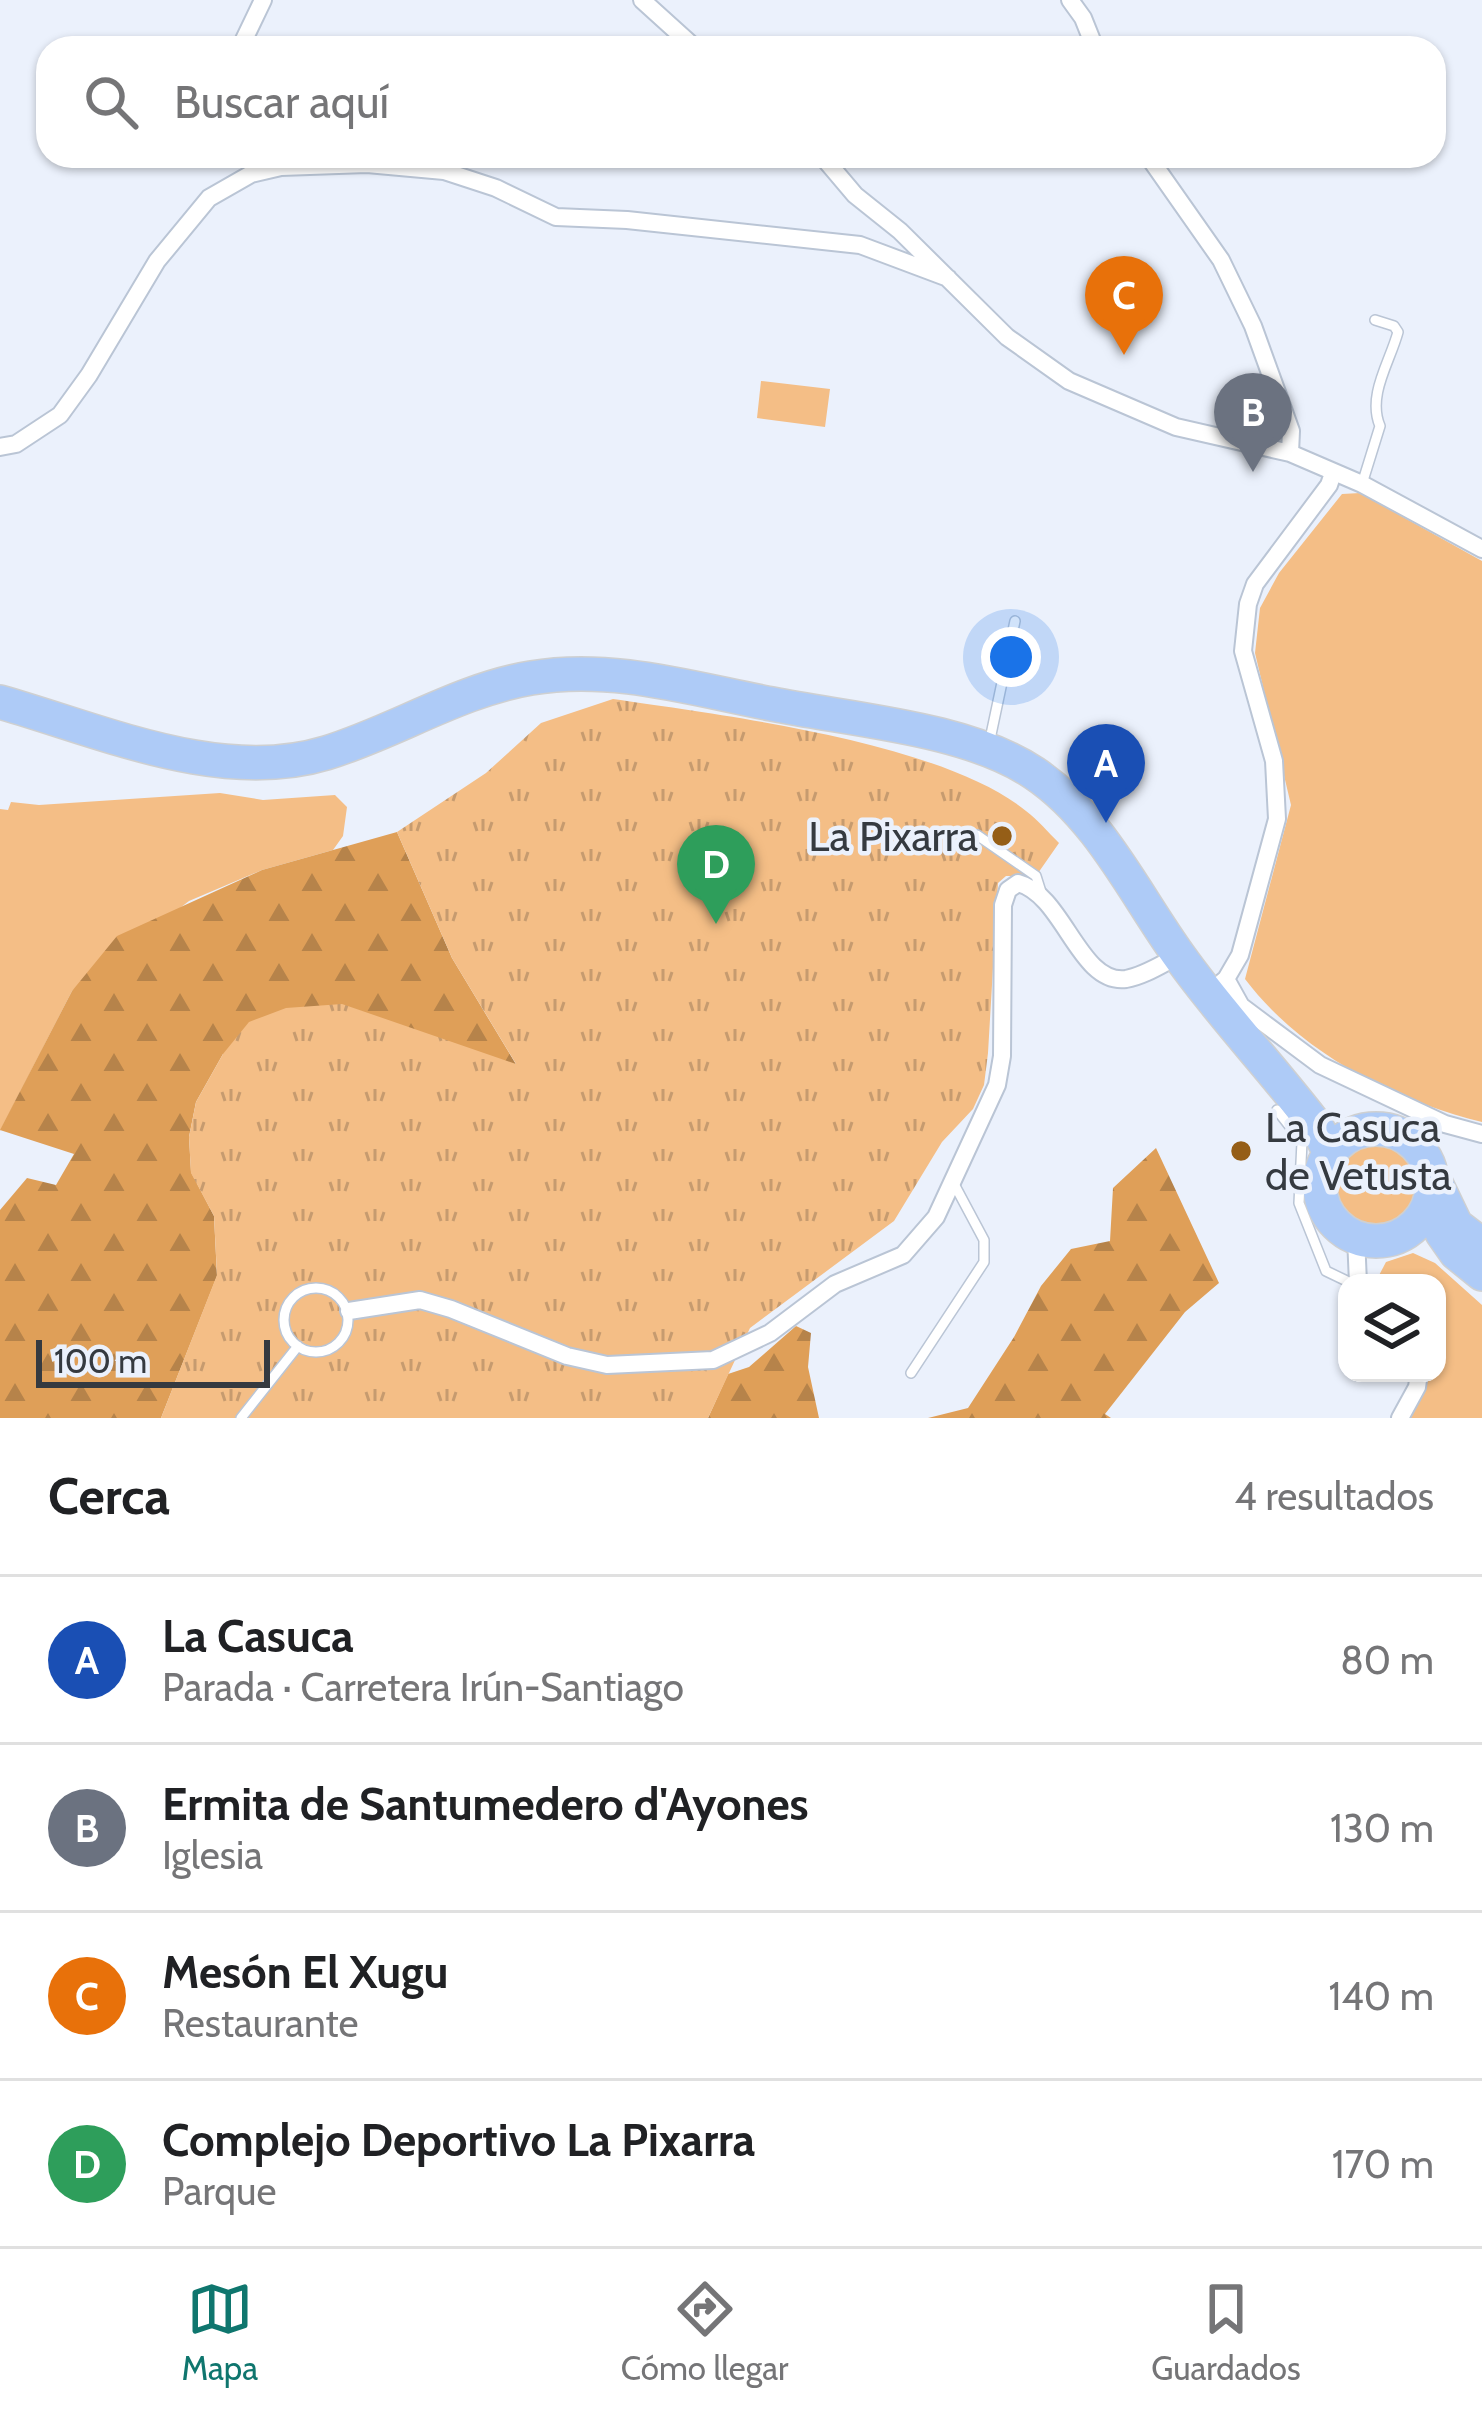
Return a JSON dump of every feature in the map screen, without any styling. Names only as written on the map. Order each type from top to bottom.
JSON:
[{"type":"highway","points":[[0,701],[196,758],[254,765],[327,753],[525,679],[615,674],[928,734],[988,750],[1034,773],[1075,808],[1106,845],[1178,956],[1217,987],[1287,1105],[1330,1153]]},
{"type":"highway","points":[[1287,1105],[1358,1132],[1389,1131],[1420,1150],[1473,1258]]},
{"type":"highway","points":[[1358,1132],[1330,1153],[1321,1175],[1324,1206],[1335,1223],[1356,1237],[1375,1241],[1411,1229],[1429,1204],[1430,1170]]},
{"type":"highway","points":[[1429,1204],[1473,1258]]},
{"type":"highway","points":[[1394,1238],[1473,1258]]},
{"type":"street","points":[[246,36],[262,0]]},
{"type":"street","points":[[642,0],[682,36]]},
{"type":"street","points":[[1070,0],[1090,36]]},
{"type":"street","points":[[0,447],[16,444],[60,415],[158,261],[209,198],[263,168]]},
{"type":"street","points":[[411,168],[444,171],[496,188],[556,217],[860,245],[948,278]]},
{"type":"street","points":[[832,168],[1007,337],[1069,381],[1176,427],[1290,452],[1362,484],[1482,549]]},
{"type":"street","points":[[1156,168],[1221,260],[1292,431],[1290,452]]},
{"type":"street","points":[[1334,473],[1255,584],[1243,624],[1244,651],[1274,761],[1278,805],[1240,955],[1217,987],[1320,1065],[1445,1124],[1482,1134]]},
{"type":"street","points":[[349,1311],[420,1300],[566,1356],[607,1365],[713,1360],[770,1333],[835,1284],[903,1255],[936,1217],[997,1085],[1002,1056],[1003,905],[1008,890],[1018,883],[1034,887],[1087,959],[1116,980],[1133,978],[1178,956]]},
{"type":"street","points":[[1355,1274],[1356,1237]]},
{"type":"street","points":[[1400,1418],[1418,1382]]},
{"type":"lane","points":[[1362,484],[1380,426],[1374,411],[1384,367],[1398,332],[1375,320]]},
{"type":"lane","points":[[988,750],[1015,620]]},
{"type":"lane","points":[[977,835],[1036,876],[1042,895]]},
{"type":"lane","points":[[1287,1105],[1302,1142],[1299,1203],[1303,1226],[1326,1270],[1338,1275]]},
{"type":"lane","points":[[911,1373],[984,1262],[984,1240],[953,1182]]},
{"type":"lane","points":[[309,1287],[332,1291],[349,1311],[348,1333],[338,1346],[315,1354],[298,1346],[292,1343],[283,1319],[292,1296],[309,1287]]},
{"type":"lane","points":[[241,1418],[298,1346]]},
{"type":"green space","points":[[761,381],[830,389],[825,427],[757,418]]},
{"type":"green space","points":[[1360,493],[1482,561],[1482,1122],[1415,1101],[1351,1070],[1293,1029],[1245,979],[1291,805],[1255,653],[1260,608],[1279,573],[1342,494]]},
{"type":"green space","points":[[613,699],[887,749],[989,787],[1026,811],[1059,843],[1036,876],[1006,876],[998,883],[988,1053],[984,1085],[973,1109],[942,1142],[894,1221],[750,1328],[708,1418],[161,1418],[217,1275],[214,1216],[191,1173],[189,1137],[196,1102],[223,1054],[249,1022],[286,1008],[342,1004],[516,1064],[452,958],[397,832],[486,773],[541,723]]},
{"type":"green space","points":[[220,793],[263,800],[335,795],[347,807],[343,836],[333,850],[262,870],[189,901],[72,991],[0,1131],[0,809],[8,810],[11,802],[39,805]]},
{"type":"green space","points":[[397,832],[452,958],[517,1066],[223,1054],[196,1102],[189,1137],[191,1172],[214,1216],[217,1276],[161,1418],[0,1418],[0,1210],[27,1178],[56,1185],[74,1154],[0,1130],[72,991],[117,936],[262,870]]},
{"type":"green space","points":[[1378,1140],[1410,1153],[1423,1185],[1410,1217],[1378,1230],[1346,1217],[1333,1185],[1346,1153]]},
{"type":"green space","points":[[1156,1148],[1219,1283],[1185,1312],[1105,1414],[1111,1418],[928,1418],[968,1408],[1041,1286],[1071,1249],[1110,1241],[1113,1188]]},
{"type":"green space","points":[[1413,1253],[1435,1263],[1482,1305],[1482,1418],[1410,1418],[1425,1382],[1446,1382],[1446,1274],[1380,1274],[1386,1262]]},
{"type":"green space","points":[[796,1326],[811,1333],[808,1367],[819,1418],[708,1418],[728,1374],[749,1367]]},
{"type":"place","name":"Mesón El Xugu","points":[[1124,355]]},
{"type":"place","name":"Ermita de Santumedero d'Ayones","points":[[1253,472]]},
{"type":"place","name":"La Casuca","points":[[1106,823]]},
{"type":"place","name":"La Pixarra","points":[[1002,836]]},
{"type":"place","name":"Complejo Deportivo La Pixarra","points":[[716,924]]},
{"type":"place","name":"La Casuca de Vetusta","points":[[1241,1151]]}]
